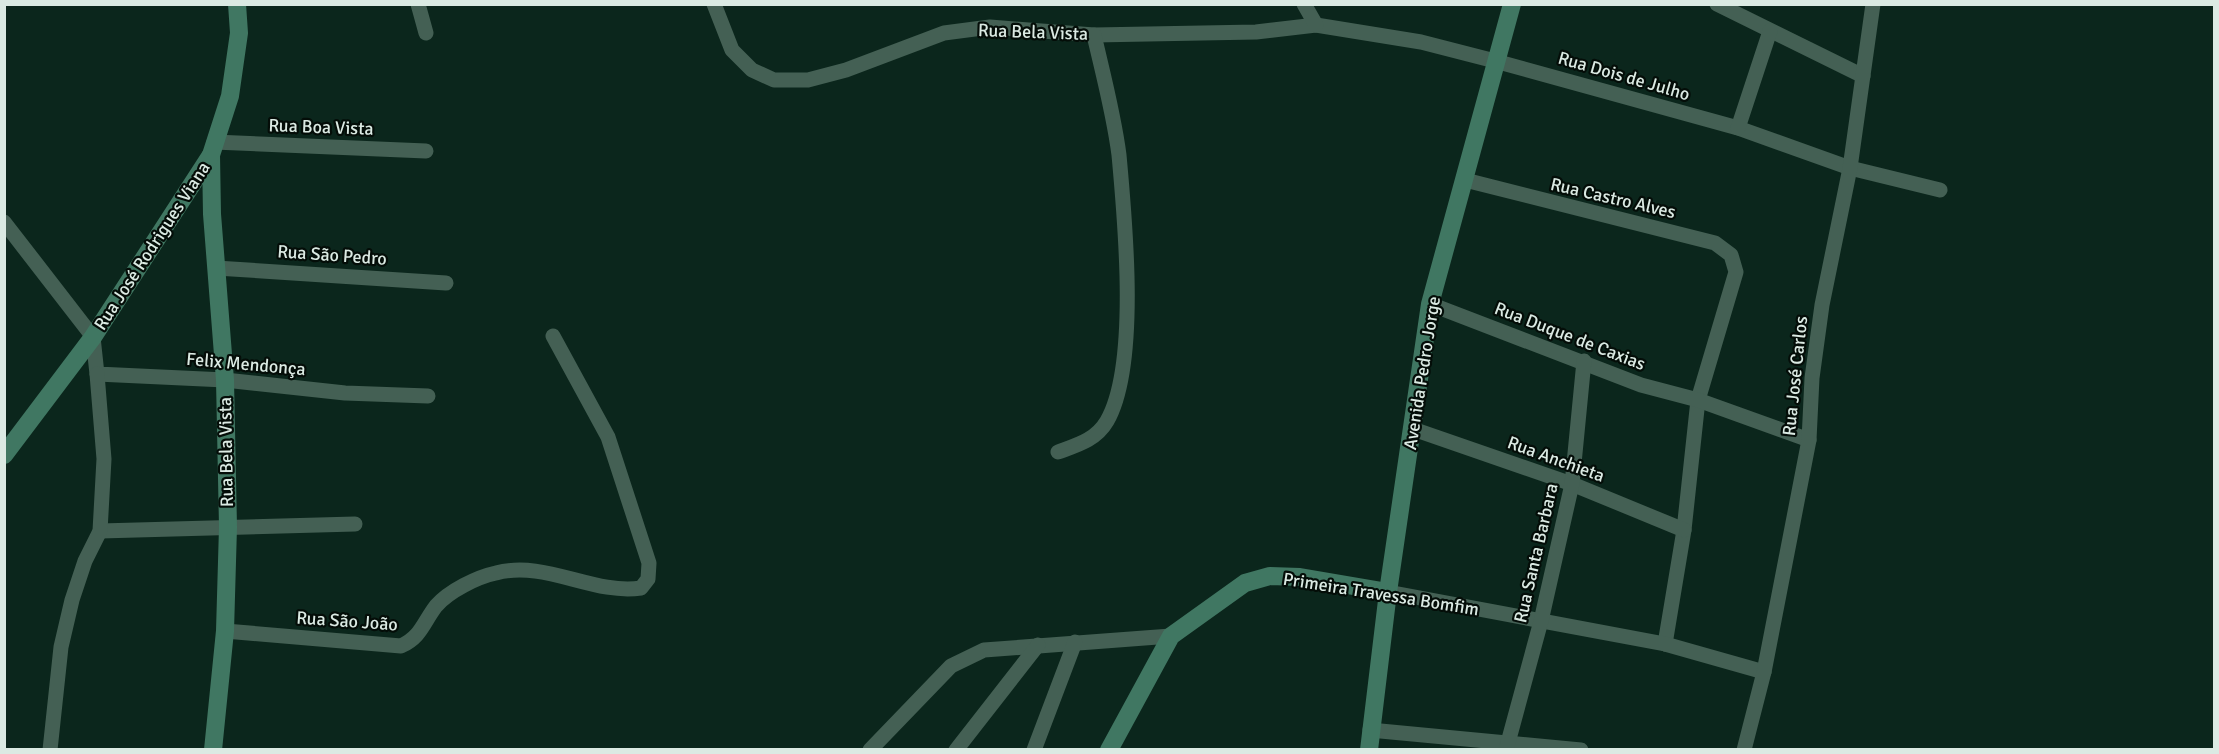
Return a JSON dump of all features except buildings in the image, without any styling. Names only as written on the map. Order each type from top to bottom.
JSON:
[{"type":"street","points":[[212,148],[230,96],[239,33],[237,4]]},
{"type":"street","points":[[418,4],[426,33]]},
{"type":"street","name":"Rua Bela Vista","points":[[714,4],[732,50],[752,70],[774,81],[808,80],[846,70],[944,33],[990,27],[1094,35],[1256,32],[1316,25]]},
{"type":"street","points":[[1304,4],[1316,25]]},
{"type":"street","name":"Avenida Pedro Jorge","points":[[1369,750],[1388,592],[1430,304],[1466,180],[1512,4]]},
{"type":"street","points":[[1716,4],[1863,76]]},
{"type":"street","name":"Rua José Carlos","points":[[1744,750],[1764,672],[1809,440],[1812,378],[1822,305],[1850,168],[1873,4]]},
{"type":"street","name":"Rua Dois de Julho","points":[[1316,25],[1420,42],[1496,61],[1738,128],[1850,168],[1940,190]]},
{"type":"street","points":[[1738,128],[1770,31]]},
{"type":"street","points":[[1058,452],[1087,442],[1106,423],[1117,396],[1126,350],[1126,296],[1119,154],[1094,35]]},
{"type":"street","name":"Rua Boa Vista","points":[[212,148],[426,151]]},
{"type":"street","name":"Rua Bela Vista","points":[[212,148],[216,268],[225,380],[228,527],[225,631],[213,750]]},
{"type":"street","name":"Rua José Rodrigues Viana","points":[[4,455],[93,337],[212,148]]},
{"type":"street","name":"Rua Castro Alves","points":[[1466,180],[1715,243],[1731,255],[1736,272],[1698,400]]},
{"type":"street","name":"Rua José Rodrigues Viana","points":[[4,222],[93,337]]},
{"type":"street","name":"Rua São Pedro","points":[[216,268],[446,283]]},
{"type":"street","name":"Rua Duque de Caxias","points":[[1430,304],[1584,361],[1641,385],[1698,400],[1809,440]]},
{"type":"street","name":"Rua São João","points":[[225,631],[401,646],[413,641],[421,633],[437,605],[475,581],[496,573],[534,570],[629,590],[641,588],[648,579],[650,563],[608,437],[553,336]]},
{"type":"street","points":[[50,750],[61,647],[72,600],[85,561],[100,531],[104,459],[93,337]]},
{"type":"street","name":"Rua Santa Barbara","points":[[1506,747],[1541,621],[1572,484],[1584,361]]},
{"type":"street","name":"Felix Mendonça","points":[[97,374],[225,380],[345,393],[428,396]]},
{"type":"street","points":[[1665,644],[1684,530],[1698,400]]},
{"type":"street","name":"Rua Anchieta","points":[[1413,429],[1572,484],[1684,530]]},
{"type":"street","points":[[100,531],[356,524]]},
{"type":"street","name":"Primeira Travessa Bomfim","points":[[1171,636],[1245,583],[1270,576],[1300,577],[1665,644],[1764,672]]},
{"type":"street","points":[[870,750],[951,666],[984,650],[1171,636]]},
{"type":"street","points":[[1109,750],[1171,636]]},
{"type":"street","points":[[1034,750],[1075,642]]},
{"type":"street","points":[[956,750],[1038,645]]},
{"type":"street","points":[[1370,730],[1506,747],[1581,750]]}]
